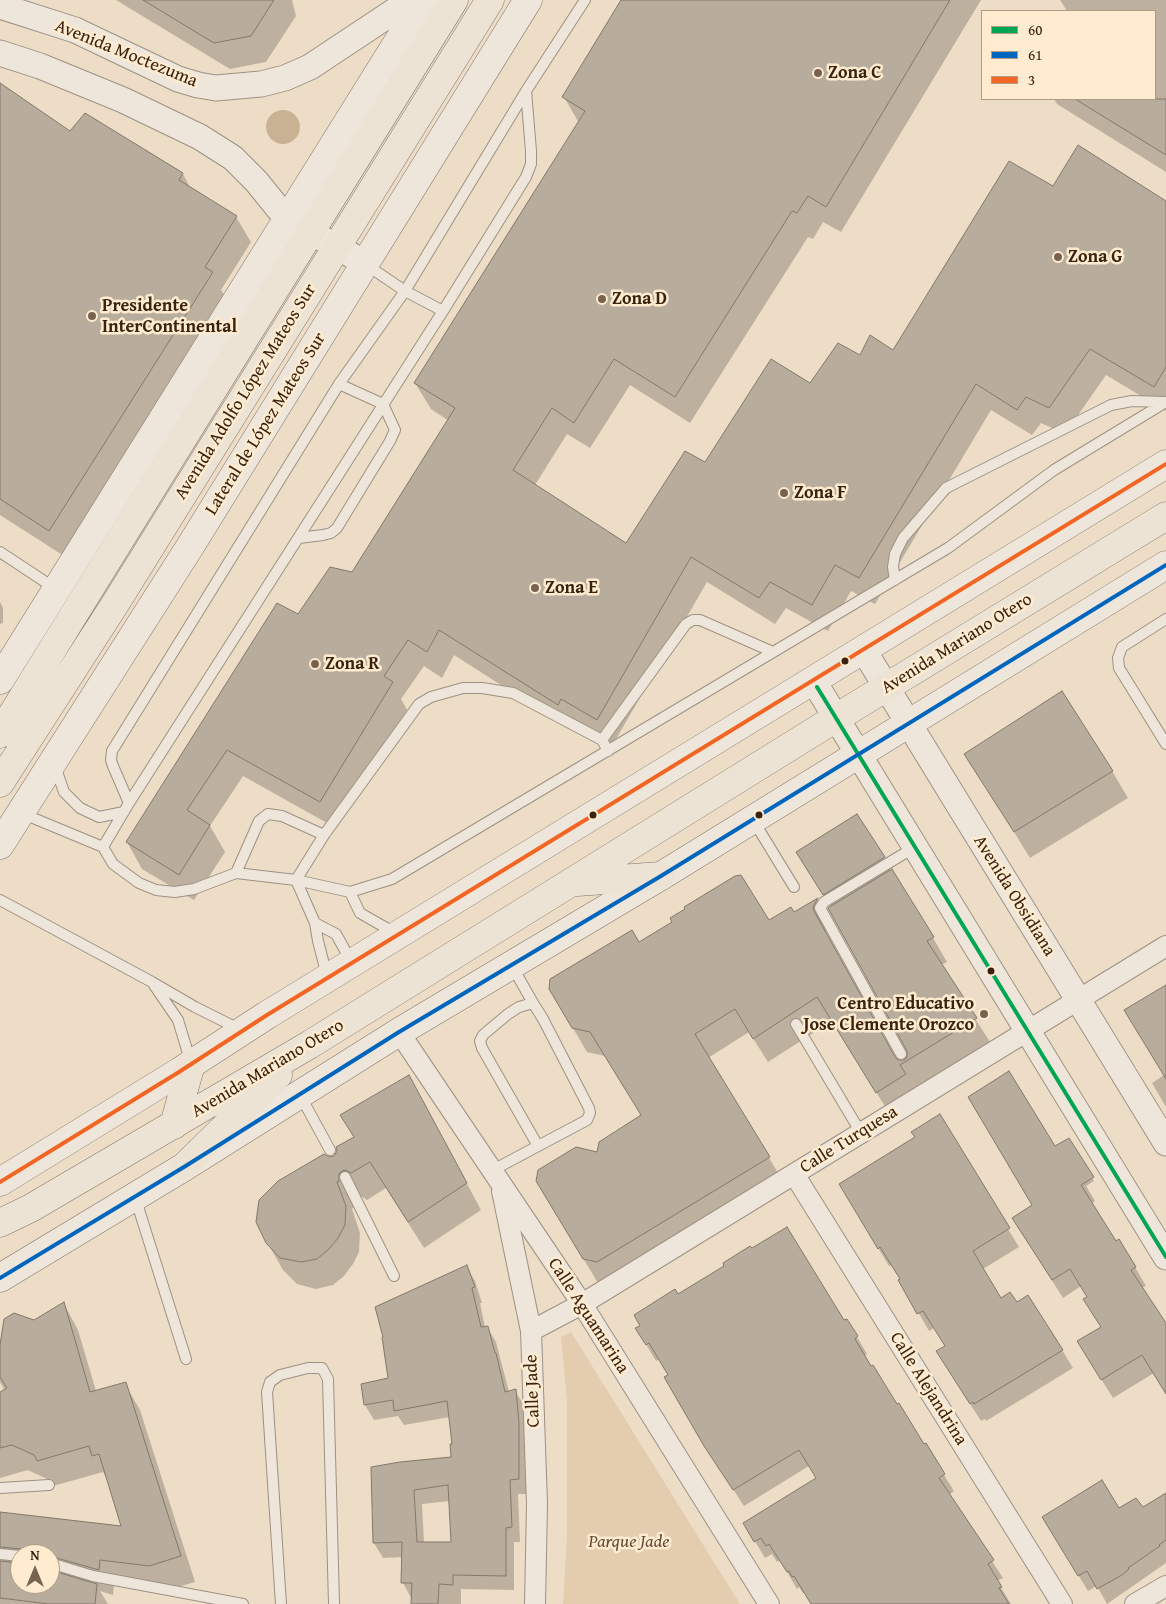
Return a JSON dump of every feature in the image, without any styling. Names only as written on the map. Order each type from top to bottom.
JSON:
[{"type":"main road","points":[[0,680],[286,218],[424,0]]},
{"type":"main road","name":"Avenida Adolfo López Mateos Sur","points":[[0,734],[454,0]]},
{"type":"main road","name":"Avenida Adolfo López Mateos Sur","points":[[0,783],[117,601],[490,0]]},
{"type":"main road","name":"Lateral de López Mateos Sur","points":[[0,845],[191,545],[528,0]]},
{"type":"main road","points":[[0,1182],[398,934],[1166,464]]},
{"type":"main road","name":"Avenida Mariano Otero","points":[[0,1223],[31,1208],[309,1045],[1166,516]]},
{"type":"main road","points":[[0,1278],[184,1167],[399,1032],[661,876],[1165,569]]},
{"type":"main road","points":[[573,882],[661,876]]},
{"type":"main road","points":[[184,1167],[309,1045]]},
{"type":"main road","points":[[174,1125],[191,1064]]},
{"type":"main road","name":"Avenida Mariano Otero","points":[[0,1240],[31,1208]]},
{"type":"street","name":"Avenida Moctezuma","points":[[0,6],[75,30],[178,79],[216,88],[261,84],[285,78],[310,67],[411,0]]},
{"type":"street","points":[[0,53],[40,66],[114,96],[200,138],[233,158],[256,181],[286,218],[312,231],[364,263]]},
{"type":"street","name":"Avenida Obsidiana","points":[[863,649],[1166,1142]]},
{"type":"street","points":[[813,680],[1166,1258]]},
{"type":"street","name":"Calle Turquesa","points":[[531,1331],[582,1304],[1166,946]]},
{"type":"street","name":"Calle Aguamarina","points":[[399,1032],[582,1304],[768,1604]]},
{"type":"street","name":"Calle Alejandrina","points":[[794,1174],[1062,1604]]},
{"type":"street","name":"Calle Jade","points":[[496,1176],[531,1331],[537,1504],[535,1604]]},
{"type":"street","points":[[1135,1604],[1166,1586]]},
{"type":"lane","points":[[127,808],[111,760],[112,751],[339,384],[405,291],[526,91],[585,0]]},
{"type":"lane","points":[[103,847],[526,177],[531,151],[526,91]]},
{"type":"lane","points":[[364,263],[405,291],[443,311]]},
{"type":"lane","points":[[299,538],[324,535],[338,528],[395,430],[383,404],[339,384]]},
{"type":"lane","points":[[895,580],[893,567],[895,554],[903,538],[946,488],[1111,406],[1132,402],[1166,402]]},
{"type":"lane","points":[[20,813],[103,847],[113,864],[139,883],[156,890],[175,892],[194,889],[236,873],[296,880],[350,892],[392,879],[948,548],[1054,470],[1166,402]]},
{"type":"lane","points":[[0,552],[56,590]]},
{"type":"lane","points":[[1166,619],[1122,647],[1118,658],[1119,668],[1166,744]]},
{"type":"lane","points":[[602,740],[686,624],[693,620],[700,620],[773,652]]},
{"type":"lane","points":[[296,880],[324,835],[419,704],[431,697],[463,688],[482,688],[513,693],[602,740],[608,751]]},
{"type":"lane","points":[[54,761],[64,792],[80,808],[98,817],[127,808]]},
{"type":"lane","points":[[236,873],[259,821],[268,814],[282,816],[324,835]]},
{"type":"lane","points":[[753,820],[794,887]]},
{"type":"lane","points":[[900,1054],[822,915],[820,908],[824,902],[915,847]]},
{"type":"lane","points":[[296,880],[315,923],[328,978]]},
{"type":"lane","points":[[350,892],[360,913],[398,934]]},
{"type":"lane","points":[[0,900],[242,1031]]},
{"type":"lane","points":[[315,923],[336,934],[352,963]]},
{"type":"lane","points":[[496,1176],[538,1146],[587,1120],[590,1113],[543,1019],[512,966]]},
{"type":"lane","points":[[152,982],[178,1020],[191,1064]]},
{"type":"lane","points":[[533,1003],[519,1007],[508,1014],[483,1035],[480,1041],[482,1048],[538,1146]]},
{"type":"lane","points":[[796,1024],[861,1133]]},
{"type":"lane","points":[[300,1095],[330,1150]]},
{"type":"lane","points":[[345,1177],[394,1276]]},
{"type":"lane","points":[[135,1196],[186,1359]]},
{"type":"lane","points":[[281,1604],[267,1392],[270,1382],[280,1375],[308,1368],[322,1368],[328,1379],[334,1604]]},
{"type":"lane","points":[[0,1488],[49,1485]]},
{"type":"lane","points":[[60,1566],[93,1576],[243,1604]]},
{"type":"green space","name":"Parque Jade","points":[[571,1332],[740,1604],[563,1604],[567,1537],[567,1402],[561,1337]]},
{"type":"shaded area","points":[[283,110],[290,111],[295,115],[299,120],[299,134],[295,139],[290,143],[283,144],[276,143],[271,139],[267,134],[266,127],[267,120],[271,115],[276,111]]},
{"type":"building","points":[[143,0],[274,0],[251,36],[214,43]]},
{"type":"building","points":[[621,0],[950,0],[826,207],[808,196],[797,213],[792,211],[675,397],[614,359],[574,423],[552,408],[513,470],[626,543],[685,451],[705,462],[771,359],[810,383],[838,343],[860,355],[870,335],[893,350],[1009,161],[1053,186],[1078,145],[1166,201],[1166,367],[1154,387],[1090,349],[1049,408],[1026,397],[1017,410],[976,384],[859,578],[835,565],[812,605],[770,582],[759,598],[691,557],[597,720],[561,699],[558,705],[439,630],[427,652],[408,640],[384,676],[393,682],[320,802],[227,750],[187,810],[210,825],[179,875],[126,842],[277,603],[298,614],[330,567],[352,572],[455,408],[414,383],[585,111],[562,97]]},
{"type":"building","name":"Presidente InterContinental","points":[[0,83],[70,131],[85,113],[183,173],[179,180],[237,216],[205,267],[213,272],[49,531],[0,499]]},
{"type":"building","points":[[1166,99],[1166,155],[1077,100]]},
{"type":"building","points":[[1062,691],[1113,771],[1014,832],[964,754]]},
{"type":"building","points":[[857,814],[885,857],[823,895],[796,852]]},
{"type":"building","points":[[892,869],[934,937],[927,941],[977,1018],[900,1065],[906,1074],[876,1093],[817,997],[753,1039],[735,1009],[695,1034],[770,1157],[597,1262],[583,1259],[536,1181],[538,1170],[576,1147],[597,1152],[599,1142],[641,1115],[590,1032],[572,1028],[549,989],[550,979],[632,930],[639,942],[672,922],[670,918],[685,909],[684,907],[735,876],[741,875],[769,920],[791,907],[794,912],[818,898],[813,907],[814,911],[895,1057],[898,1060],[904,1060],[907,1057],[907,1051],[828,908]]},
{"type":"building","points":[[1166,985],[1166,1079],[1124,1010]]},
{"type":"building","points":[[1009,1071],[1055,1146],[1069,1138],[1094,1177],[1081,1185],[1116,1241],[1119,1239],[1136,1267],[1131,1270],[1166,1323],[1166,1394],[1142,1355],[1101,1380],[1077,1341],[1101,1327],[1083,1299],[1087,1297],[1070,1269],[1052,1280],[1012,1218],[1032,1205],[968,1097]]},
{"type":"building","points":[[409,1075],[467,1183],[408,1222],[370,1162],[351,1173],[346,1170],[342,1171],[337,1182],[346,1206],[345,1225],[338,1238],[317,1259],[301,1262],[280,1258],[266,1243],[256,1222],[259,1200],[278,1181],[324,1154],[329,1157],[334,1156],[337,1151],[336,1147],[354,1137],[340,1115]]},
{"type":"building","points":[[940,1114],[1010,1228],[973,1251],[1001,1298],[1010,1292],[1017,1302],[1028,1295],[1063,1350],[974,1404],[973,1402],[970,1404],[936,1351],[945,1346],[923,1311],[917,1314],[898,1280],[900,1279],[880,1247],[878,1249],[839,1184],[915,1137],[911,1132]]},
{"type":"building","points":[[787,1227],[844,1320],[847,1319],[858,1336],[855,1339],[871,1366],[873,1365],[945,1474],[939,1478],[994,1560],[988,1564],[1002,1587],[999,1588],[1009,1604],[811,1604],[794,1576],[792,1577],[789,1571],[787,1572],[769,1544],[766,1546],[761,1538],[754,1542],[743,1523],[816,1478],[799,1450],[733,1490],[704,1446],[664,1377],[668,1375],[649,1343],[646,1345],[635,1328],[640,1326],[634,1315],[675,1289],[678,1294],[724,1266],[723,1263],[750,1246],[752,1248]]},
{"type":"building","points":[[467,1265],[475,1287],[472,1288],[481,1327],[488,1326],[505,1392],[516,1389],[519,1423],[519,1479],[510,1480],[512,1527],[506,1528],[506,1576],[453,1575],[453,1585],[439,1584],[438,1604],[411,1604],[412,1583],[401,1583],[402,1542],[373,1543],[371,1467],[451,1457],[450,1444],[452,1444],[447,1401],[394,1411],[393,1400],[364,1405],[361,1384],[388,1378],[383,1337],[375,1307]],"holes":[[[448,1485],[451,1542],[417,1542],[414,1490]]]},
{"type":"building","points":[[64,1302],[90,1392],[126,1382],[181,1556],[149,1566],[100,1560],[99,1570],[60,1559],[60,1544],[10,1544],[10,1548],[0,1547],[0,1512],[121,1526],[99,1454],[92,1456],[89,1446],[37,1461],[34,1455],[12,1445],[0,1448],[0,1392],[7,1388],[0,1377],[0,1345],[4,1319],[14,1313],[34,1320]]},
{"type":"building","points":[[1102,1480],[1119,1508],[1136,1498],[1143,1507],[1166,1493],[1166,1540],[1128,1568],[1122,1575],[1097,1589],[1087,1571],[1078,1576],[1042,1517]]},
{"type":"building","points":[[0,1561],[10,1562],[10,1594],[60,1594],[60,1573],[97,1584],[95,1604],[49,1604],[0,1598]]},
{"type":"transit line","name":"3","points":[[0,1182],[179,1072],[267,1015],[1166,464]]},
{"type":"transit line","name":"61","points":[[0,1278],[184,1167],[399,1032],[661,876],[1166,565]]},
{"type":"transit line","name":"60","points":[[817,687],[1166,1257]]},
{"type":"place","name":"Zona C","points":[[818,73]]},
{"type":"place","name":"Zona G","points":[[1058,257]]},
{"type":"place","name":"Zona D","points":[[602,299]]},
{"type":"place","name":"Presidente InterContinental","points":[[92,316]]},
{"type":"place","name":"Zona F","points":[[784,493]]},
{"type":"place","name":"Zona E","points":[[535,588]]},
{"type":"place","name":"Zona R","points":[[315,664]]},
{"type":"place","name":"Centro Educativo Jose Clemente Orozco","points":[[984,1014]]}]
